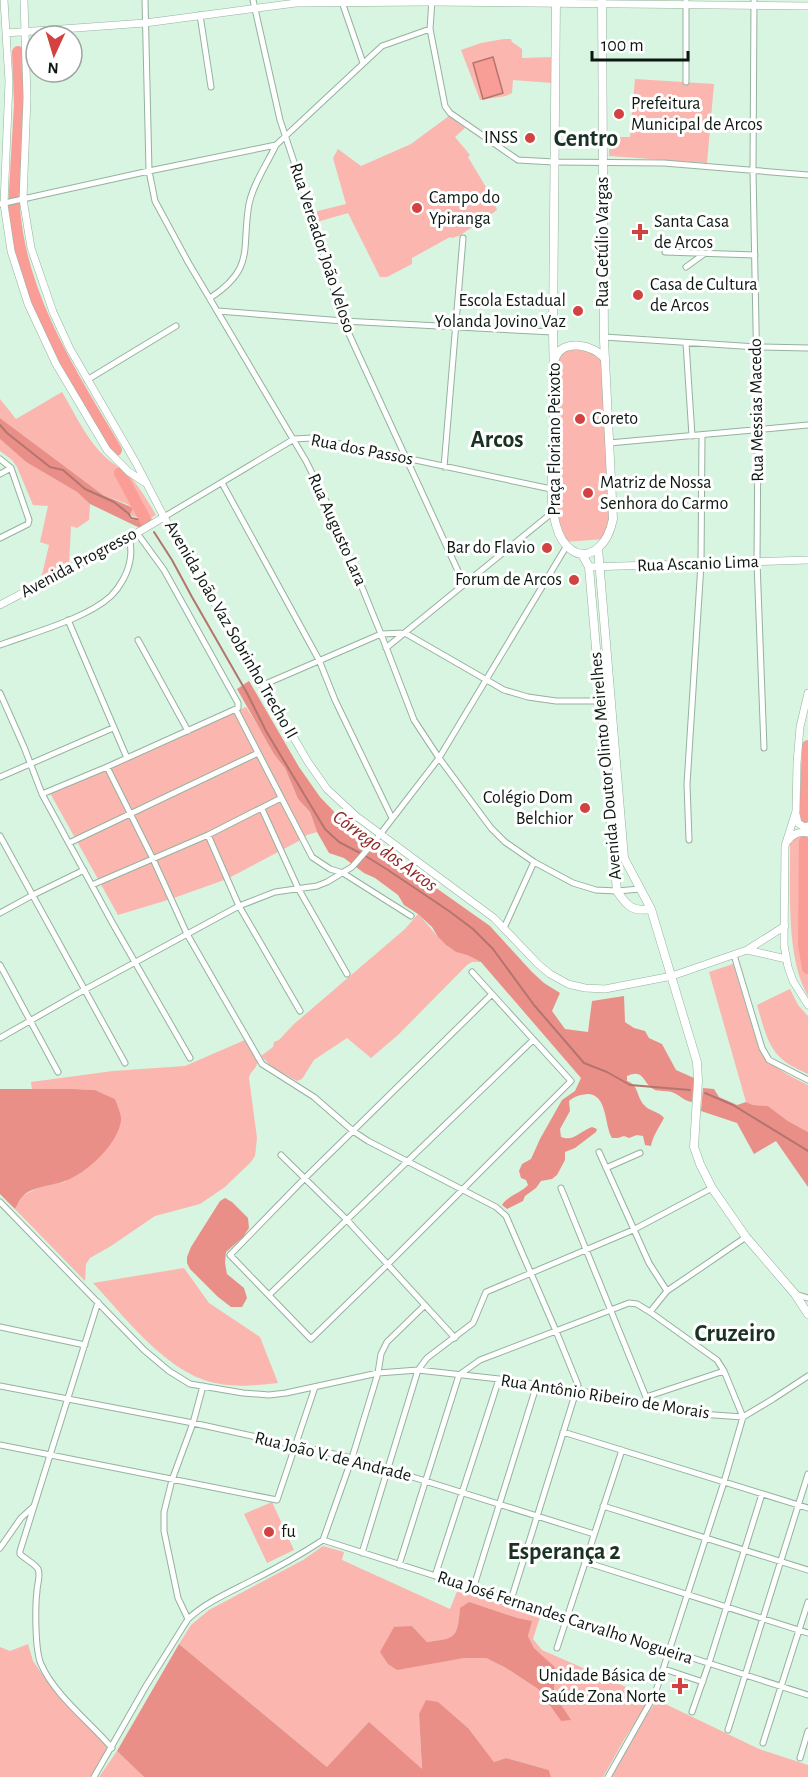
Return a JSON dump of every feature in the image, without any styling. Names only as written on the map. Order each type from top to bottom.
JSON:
[{"type":"main road","name":"Praça Floriano Peixoto","points":[[556,1],[553,334],[555,361],[552,489],[557,531],[566,547]]},
{"type":"main road","name":"Rua Getúlio Vargas","points":[[602,2],[604,339]]},
{"type":"main road","points":[[553,334],[558,341],[563,343],[595,345],[604,339]]},
{"type":"main road","points":[[566,547],[572,552],[582,554],[598,548],[609,534],[613,519],[604,339]]},
{"type":"main road","points":[[555,361],[559,350],[566,346],[591,347],[605,359]]},
{"type":"main road","name":"Avenida Doutor Olinto Meirelhes","points":[[582,554],[589,567],[617,891],[631,908],[641,911],[651,909],[624,858],[598,548]]},
{"type":"main road","points":[[595,635],[604,634]]},
{"type":"main road","points":[[607,776],[616,775]]},
{"type":"main road","points":[[651,909],[697,1062],[694,1147],[700,1164],[712,1188],[746,1237],[795,1294],[808,1314]]},
{"type":"street","points":[[4,0],[9,82],[3,204],[11,251],[28,304],[56,364],[107,450],[129,472],[146,483]]},
{"type":"street","name":"Avenida João Vaz Sobrinho Trecho II","points":[[24,0],[25,24]]},
{"type":"street","name":"Rua Augusto Lara","points":[[145,0],[149,171],[155,201],[294,439],[331,511],[414,720],[491,828],[505,842],[534,862],[573,883],[596,890],[640,889]]},
{"type":"street","points":[[84,28],[145,23],[254,4],[342,1],[754,2],[808,6]]},
{"type":"street","points":[[342,1],[363,63]]},
{"type":"street","points":[[431,1],[430,29],[446,106],[450,113],[518,160],[664,163],[808,175]]},
{"type":"street","points":[[686,2],[686,82]]},
{"type":"street","name":"Rua Messias Macedo","points":[[754,2],[753,171],[758,431],[757,562],[764,748]]},
{"type":"street","name":"Rua Vereador João Veloso","points":[[254,4],[280,120],[312,216],[343,321],[464,584]]},
{"type":"street","points":[[200,15],[211,87]]},
{"type":"street","points":[[210,298],[227,285],[241,266],[246,250],[249,206],[253,192],[276,145],[382,46],[430,29]]},
{"type":"street","points":[[6,33],[24,32]]},
{"type":"street","name":"Avenida João Vaz Sobrinho Trecho II","points":[[27,84],[20,200],[31,248],[52,312],[70,349],[164,517],[327,789],[356,816],[494,918],[538,964],[568,984],[605,989],[672,976],[747,950],[786,926]]},
{"type":"street","points":[[3,204],[276,145]]},
{"type":"street","points":[[444,467],[463,238]]},
{"type":"street","points":[[665,252],[755,255]]},
{"type":"street","points":[[686,267],[705,253]]},
{"type":"street","points":[[218,311],[553,334]]},
{"type":"street","points":[[87,380],[176,326]]},
{"type":"street","points":[[604,339],[808,348]]},
{"type":"street","points":[[686,343],[692,436]]},
{"type":"street","points":[[609,443],[808,426]]},
{"type":"street","points":[[688,840],[687,784],[701,564],[702,435]]},
{"type":"street","name":"Rua dos Passos","points":[[157,522],[294,439],[312,438],[552,489]]},
{"type":"street","points":[[115,458],[123,458],[128,450]]},
{"type":"street","points":[[0,459],[11,468],[29,517],[27,524],[0,538]]},
{"type":"street","points":[[0,474],[11,468]]},
{"type":"street","points":[[222,483],[320,660],[335,700],[392,818]]},
{"type":"street","points":[[386,648],[553,512]]},
{"type":"street","name":"Avenida Progresso","points":[[0,605],[157,522]]},
{"type":"street","points":[[0,645],[68,620],[95,608],[111,596],[127,571],[136,533]]},
{"type":"street","points":[[136,533],[164,570],[238,703],[236,710],[312,858],[330,869],[343,873],[411,916]]},
{"type":"street","points":[[0,1038],[239,906],[275,892],[317,886],[352,867],[381,834],[439,758],[566,547]]},
{"type":"street","name":"Rua Ascanio Lima","points":[[589,567],[808,560]]},
{"type":"street","points":[[68,620],[127,758]]},
{"type":"street","points":[[263,685],[381,634],[405,633],[504,690],[528,697],[556,700],[610,701]]},
{"type":"street","points":[[138,640],[188,731]]},
{"type":"street","points":[[0,693],[42,794],[190,1058]]},
{"type":"street","points":[[808,693],[800,727],[796,811],[798,823],[804,827],[808,826]]},
{"type":"street","points":[[42,794],[236,710]]},
{"type":"street","points":[[0,716],[8,712]]},
{"type":"street","points":[[0,777],[113,728]]},
{"type":"street","points":[[69,843],[258,753]]},
{"type":"street","points":[[108,767],[187,934],[262,1064],[314,1097],[368,1141],[496,1207],[506,1216],[577,1381],[577,1390],[511,1600]]},
{"type":"street","points":[[92,885],[208,835],[281,798]]},
{"type":"street","points":[[262,809],[298,888],[347,974]]},
{"type":"street","points":[[796,811],[785,846],[786,959],[793,981],[808,1005]]},
{"type":"street","points":[[785,846],[798,832],[808,833]]},
{"type":"street","points":[[208,835],[239,906],[300,1011]]},
{"type":"street","points":[[0,836],[124,1063]]},
{"type":"street","points":[[504,928],[534,862]]},
{"type":"street","points":[[0,913],[84,870]]},
{"type":"street","points":[[747,950],[786,959]]},
{"type":"street","points":[[734,955],[762,1048],[769,1059],[808,1080]]},
{"type":"street","points":[[0,965],[58,1072]]},
{"type":"street","points":[[472,972],[571,1081],[311,1339],[230,1255],[491,995]]},
{"type":"street","points":[[269,1295],[533,1040]]},
{"type":"street","points":[[599,1152],[649,1263],[667,1291]]},
{"type":"street","points":[[606,1167],[640,1153]]},
{"type":"street","points":[[281,1155],[347,1220],[455,1338]]},
{"type":"street","points":[[561,1188],[612,1310],[646,1397],[646,1405]]},
{"type":"street","points":[[362,1553],[418,1370],[427,1358],[472,1323],[486,1292],[633,1230],[712,1188]]},
{"type":"street","name":"Rua Antônio Ribeiro de Morais","points":[[0,1202],[151,1357],[190,1384],[269,1395],[378,1373],[418,1370],[577,1390],[700,1414],[743,1417]]},
{"type":"street","points":[[650,1312],[667,1291],[746,1237]]},
{"type":"street","points":[[795,1294],[808,1298]]},
{"type":"street","points":[[98,1302],[20,1554],[35,1566],[39,1573],[36,1592],[39,1659],[50,1680],[112,1748]]},
{"type":"street","points":[[399,1565],[459,1375],[480,1360],[629,1303],[637,1304],[650,1312],[712,1355],[724,1371],[743,1417],[664,1669],[651,1703],[608,1777]]},
{"type":"street","points":[[94,1777],[188,1618],[214,1601],[292,1560],[323,1540],[352,1458],[378,1373],[381,1354],[387,1342],[425,1305]]},
{"type":"street","points":[[0,1327],[85,1345]]},
{"type":"street","points":[[646,1397],[724,1371]]},
{"type":"street","points":[[743,1417],[808,1376]]},
{"type":"street","points":[[435,1576],[499,1379]]},
{"type":"street","points":[[473,1589],[537,1384]]},
{"type":"street","name":"Rua João V. de Andrade","points":[[0,1386],[193,1423],[352,1458],[594,1534]]},
{"type":"street","points":[[188,1618],[178,1598],[164,1531],[164,1512],[172,1480],[193,1423],[203,1386]]},
{"type":"street","points":[[0,1445],[276,1500],[280,1495],[315,1386]]},
{"type":"street","points":[[563,1432],[808,1508]]},
{"type":"street","points":[[557,1648],[622,1450]]},
{"type":"street","points":[[728,1730],[808,1474]]},
{"type":"street","points":[[692,1712],[762,1494]]},
{"type":"street","points":[[0,1548],[21,1518],[34,1506]]},
{"type":"street","points":[[603,1506],[808,1570]]},
{"type":"street","name":"Rua José Fernandes Carvalho Nogueira","points":[[323,1540],[808,1695]]},
{"type":"street","points":[[585,1562],[808,1633]]},
{"type":"street","points":[[763,1743],[808,1602]]},
{"type":"street","points":[[664,1669],[703,1682]]},
{"type":"street","points":[[800,1758],[808,1731]]},
{"type":"shaded area","points":[[511,39],[522,49],[522,58],[553,57],[552,83],[513,80],[512,93],[480,100],[461,50],[481,43]]},
{"type":"shaded area","points":[[493,57],[503,93],[483,99],[473,63]]},
{"type":"shaded area","points":[[635,79],[714,84],[707,163],[609,156],[609,137],[630,137]]},
{"type":"shaded area","points":[[449,116],[465,128],[455,137],[470,155],[468,157],[497,210],[459,236],[450,237],[412,258],[412,264],[387,277],[380,277],[348,213],[317,222],[314,212],[346,204],[333,158],[338,149],[361,166],[411,144]]},
{"type":"shaded area","points":[[590,348],[602,356],[612,511],[605,539],[564,542],[554,512],[556,362],[562,349]]},
{"type":"shaded area","points":[[62,392],[92,442],[117,466],[119,477],[141,518],[132,516],[130,513],[133,509],[127,504],[103,495],[0,418],[0,399],[16,419]]},
{"type":"shaded area","points":[[0,418],[103,495],[131,507],[133,509],[129,516],[130,519],[141,521],[144,525],[140,528],[90,504],[77,492],[26,462],[0,439]]},
{"type":"shaded area","points":[[0,439],[26,462],[77,492],[90,504],[89,520],[77,528],[71,526],[69,565],[41,579],[49,545],[40,542],[48,506],[33,505],[17,467],[0,451]]},
{"type":"shaded area","points":[[122,468],[145,496],[156,515],[149,519],[122,473]]},
{"type":"shaded area","points":[[249,681],[299,767],[320,797],[347,825],[490,926],[532,972],[560,993],[552,1011],[565,1029],[588,1032],[592,1001],[624,996],[625,1022],[645,1031],[649,1038],[662,1044],[676,1070],[694,1078],[692,1102],[672,1092],[655,1090],[640,1075],[627,1076],[627,1081],[636,1088],[641,1102],[664,1118],[651,1146],[645,1145],[643,1136],[612,1138],[599,1099],[587,1094],[578,1096],[569,1101],[570,1111],[560,1129],[561,1137],[570,1138],[592,1127],[597,1129],[596,1132],[575,1148],[565,1152],[565,1160],[557,1175],[552,1179],[541,1181],[525,1196],[523,1201],[507,1209],[502,1205],[528,1185],[526,1180],[521,1178],[519,1171],[522,1164],[531,1159],[562,1100],[575,1091],[581,1078],[481,962],[456,952],[446,945],[432,927],[404,905],[398,895],[344,858],[329,853],[317,832],[310,812],[298,799],[285,768],[274,754],[237,689]]},
{"type":"shaded area","points":[[246,707],[285,768],[298,799],[310,812],[317,832],[307,835],[227,879],[118,915],[50,793]]},
{"type":"shaded area","points":[[798,833],[808,834],[808,996],[801,980],[792,942],[790,843]]},
{"type":"shaded area","points":[[418,914],[448,946],[481,962],[472,962],[467,965],[398,1035],[371,1058],[347,1038],[314,1060],[302,1079],[297,1081],[272,1067],[261,1056],[273,1047],[274,1042],[279,1040],[294,1024],[405,929]]},
{"type":"shaded area","points":[[733,964],[759,1049],[775,1066],[808,1085],[808,1132],[768,1106],[746,1102],[709,972]]},
{"type":"shaded area","points":[[790,989],[798,1005],[808,1016],[808,1074],[786,1062],[773,1049],[757,1005]]},
{"type":"shaded area","points":[[245,1040],[258,1061],[249,1078],[257,1138],[255,1156],[225,1187],[200,1204],[155,1216],[90,1258],[86,1264],[85,1281],[15,1209],[22,1196],[42,1186],[65,1182],[115,1099],[95,1090],[32,1090],[31,1082],[113,1071],[185,1066]]},
{"type":"shaded area","points":[[703,1088],[714,1089],[719,1097],[737,1105],[746,1102],[768,1106],[808,1132],[808,1187],[776,1141],[754,1154],[737,1123],[701,1111]]},
{"type":"shaded area","points":[[0,1089],[95,1090],[115,1099],[121,1121],[114,1139],[91,1165],[65,1181],[26,1193],[15,1209],[0,1194]]},
{"type":"shaded area","points":[[225,1198],[248,1218],[249,1228],[243,1237],[226,1252],[225,1263],[227,1274],[244,1288],[247,1298],[242,1307],[231,1307],[218,1297],[190,1269],[187,1263],[191,1247],[220,1201]]},
{"type":"shaded area","points":[[184,1268],[209,1303],[260,1337],[278,1383],[222,1384],[188,1373],[172,1363],[144,1338],[93,1283]]},
{"type":"shaded area","name":"fu","points":[[272,1502],[294,1550],[267,1563],[244,1514]]},
{"type":"shaded area","points":[[323,1546],[344,1552],[342,1560],[450,1609],[458,1589],[540,1617],[533,1639],[542,1650],[651,1698],[603,1777],[551,1777],[549,1770],[506,1758],[494,1762],[469,1729],[419,1714],[422,1770],[327,1767],[179,1644],[191,1625],[209,1610],[303,1560]],"holes":[[[460,1608],[531,1621],[528,1636],[534,1648],[555,1667],[554,1694],[561,1721],[538,1689],[486,1658],[380,1652],[412,1626],[427,1642],[454,1635]]]},
{"type":"shaded area","points":[[469,1602],[532,1621],[528,1636],[534,1648],[555,1667],[554,1694],[571,1720],[561,1721],[538,1689],[486,1658],[464,1658],[397,1670],[388,1664],[380,1652],[394,1627],[412,1626],[427,1642],[454,1635],[460,1608]]},
{"type":"shaded area","points":[[28,1644],[33,1661],[49,1684],[109,1747],[90,1777],[0,1777],[0,1647],[10,1651]]},
{"type":"shaded area","points":[[179,1644],[327,1767],[369,1722],[422,1769],[419,1714],[426,1700],[438,1702],[469,1729],[494,1762],[506,1758],[549,1770],[551,1777],[144,1777],[117,1751]]},
{"type":"shaded area","points":[[657,1700],[759,1749],[808,1765],[808,1777],[610,1777],[631,1738]]},
{"type":"shaded area","points":[[117,1751],[144,1777],[99,1777]]},
{"type":"waterway","points":[[18,52],[20,105],[14,208],[18,241],[26,273],[51,334],[116,450]]},
{"type":"waterway","name":"Córrego dos Arcos","points":[[0,425],[50,467],[63,470],[85,489],[114,502],[131,518],[146,521]]},
{"type":"waterway","points":[[120,473],[146,521]]},
{"type":"waterway","name":"Córrego dos Arcos","points":[[154,532],[247,693],[266,731],[325,829],[339,842],[388,870],[473,929],[493,949],[534,1005],[584,1063],[607,1072],[630,1085],[690,1090]]},
{"type":"waterway","points":[[805,819],[808,746]]},
{"type":"waterway","points":[[805,841],[804,945],[808,968]]},
{"type":"waterway","name":"Córrego dos Arcos","points":[[705,1093],[733,1105],[808,1151]]},
{"type":"place","name":"Prefeitura Municipal de Arcos","points":[[619,114]]},
{"type":"place","name":"INSS","points":[[530,138]]},
{"type":"place","name":"Campo do Ypiranga","points":[[417,208]]},
{"type":"place","name":"Santa Casa de Arcos","points":[[640,232]]},
{"type":"place","name":"Casa de Cultura de Arcos","points":[[638,295]]},
{"type":"place","name":"Escola Estadual Yolanda Jovino Vaz","points":[[578,311]]},
{"type":"place","name":"Coreto","points":[[580,419]]},
{"type":"place","name":"Matriz de Nossa Senhora do Carmo","points":[[588,493]]},
{"type":"place","name":"Bar do Flavio","points":[[547,548]]},
{"type":"place","name":"Forum de Arcos","points":[[574,580]]},
{"type":"place","name":"Colégio Dom Belchior","points":[[585,808]]},
{"type":"place","name":"fu","points":[[269,1532]]},
{"type":"place","name":"Unidade Básica de Saúde Zona Norte","points":[[680,1686]]},
{"type":"district","name":"Centro","points":[[586,139]]},
{"type":"district","name":"Arcos","points":[[497,440]]},
{"type":"district","name":"Cruzeiro","points":[[735,1334]]},
{"type":"district","name":"Esperança 2","points":[[564,1552]]}]
